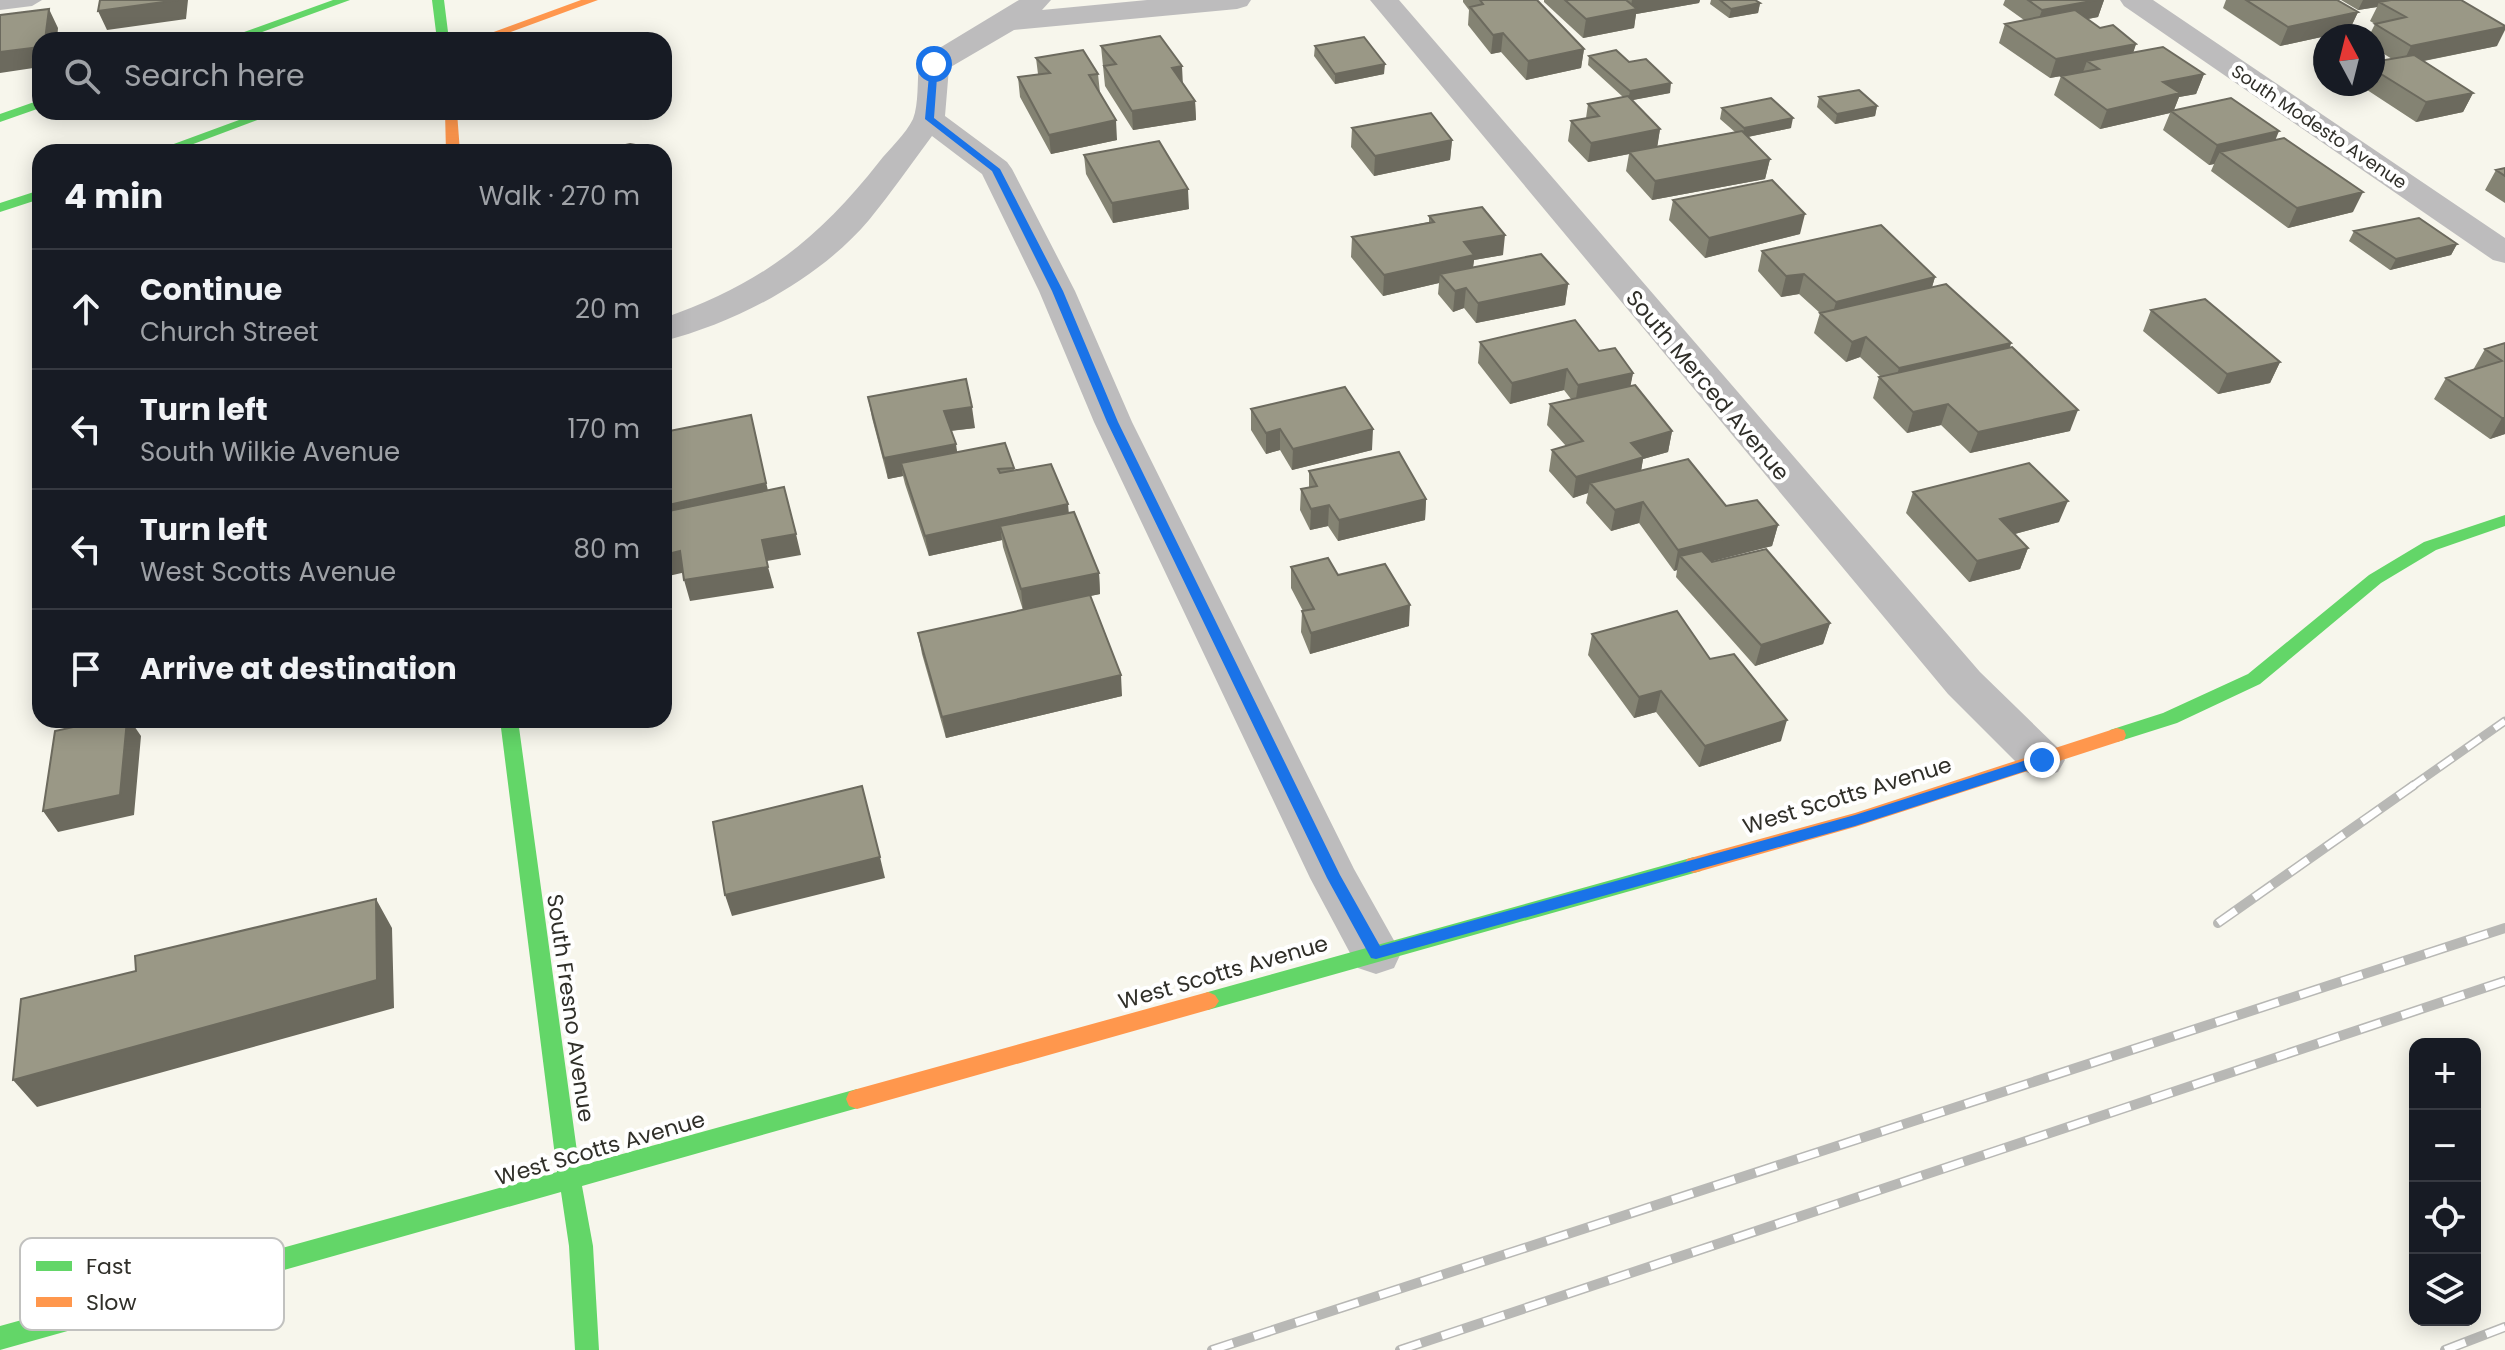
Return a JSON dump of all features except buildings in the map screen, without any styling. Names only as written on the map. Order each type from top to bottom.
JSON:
[{"type":"main road","points":[[251,32],[344,0]]},
{"type":"main road","points":[[438,0],[442,32]]},
{"type":"main road","points":[[501,32],[592,0]]},
{"type":"main road","points":[[0,118],[32,107]]},
{"type":"main road","points":[[182,144],[250,120]]},
{"type":"main road","points":[[451,120],[453,144]]},
{"type":"main road","points":[[0,208],[32,197]]},
{"type":"main road","name":"West Scotts Avenue","points":[[284,1260],[1855,820],[2170,718],[2254,679],[2375,579],[2430,546],[2505,520]]},
{"type":"main road","name":"South Fresno Avenue","points":[[510,728],[558,1107],[581,1246],[587,1350]]},
{"type":"main road","name":"West Scotts Avenue","points":[[0,1338],[29,1330]]},
{"type":"street","points":[[672,327],[772,282],[811,255],[855,215],[929,119],[934,64],[1007,22],[1037,0]]},
{"type":"street","points":[[1007,22],[1237,0]]},
{"type":"street","name":"South Merced Avenue","points":[[1384,0],[1808,503],[1964,683],[2042,760]]},
{"type":"street","name":"South Modesto Avenue","points":[[2134,0],[2505,253]]},
{"type":"street","points":[[929,119],[996,169],[1057,291],[1119,436],[1334,878],[1376,953]]},
{"type":"lane","points":[[0,4],[32,0]]},
{"type":"railway","points":[[2411,787],[2505,721]]},
{"type":"railway","points":[[2218,923],[2414,785]]},
{"type":"railway","points":[[1212,1350],[2505,928]]},
{"type":"railway","points":[[1400,1350],[2505,981]]},
{"type":"railway","points":[[2445,1350],[2505,1327]]},
{"type":"traffic: fast","points":[[251,32],[344,0]]},
{"type":"traffic: fast","points":[[438,0],[442,32]]},
{"type":"traffic: fast","points":[[0,118],[32,107]]},
{"type":"traffic: fast","points":[[182,144],[250,120]]},
{"type":"traffic: fast","points":[[0,208],[32,197]]},
{"type":"traffic: fast","points":[[2117,735],[2170,718],[2254,679],[2375,579],[2430,546],[2505,520]]},
{"type":"traffic: fast","points":[[510,728],[558,1107],[581,1246],[587,1350]]},
{"type":"traffic: fast","points":[[1208,1001],[1694,865]]},
{"type":"traffic: fast","points":[[284,1259],[857,1099]]},
{"type":"traffic: fast","points":[[0,1338],[29,1330]]},
{"type":"traffic: slow","points":[[501,32],[592,0]]},
{"type":"traffic: slow","points":[[451,120],[453,144]]},
{"type":"traffic: slow","points":[[1694,865],[1855,820],[2117,735]]},
{"type":"traffic: slow","points":[[857,1099],[1208,1001]]},
{"type":"route","points":[[934,64],[929,119],[996,169],[1057,291],[1113,422],[1334,878],[1376,953],[1855,820],[2042,760]]}]
